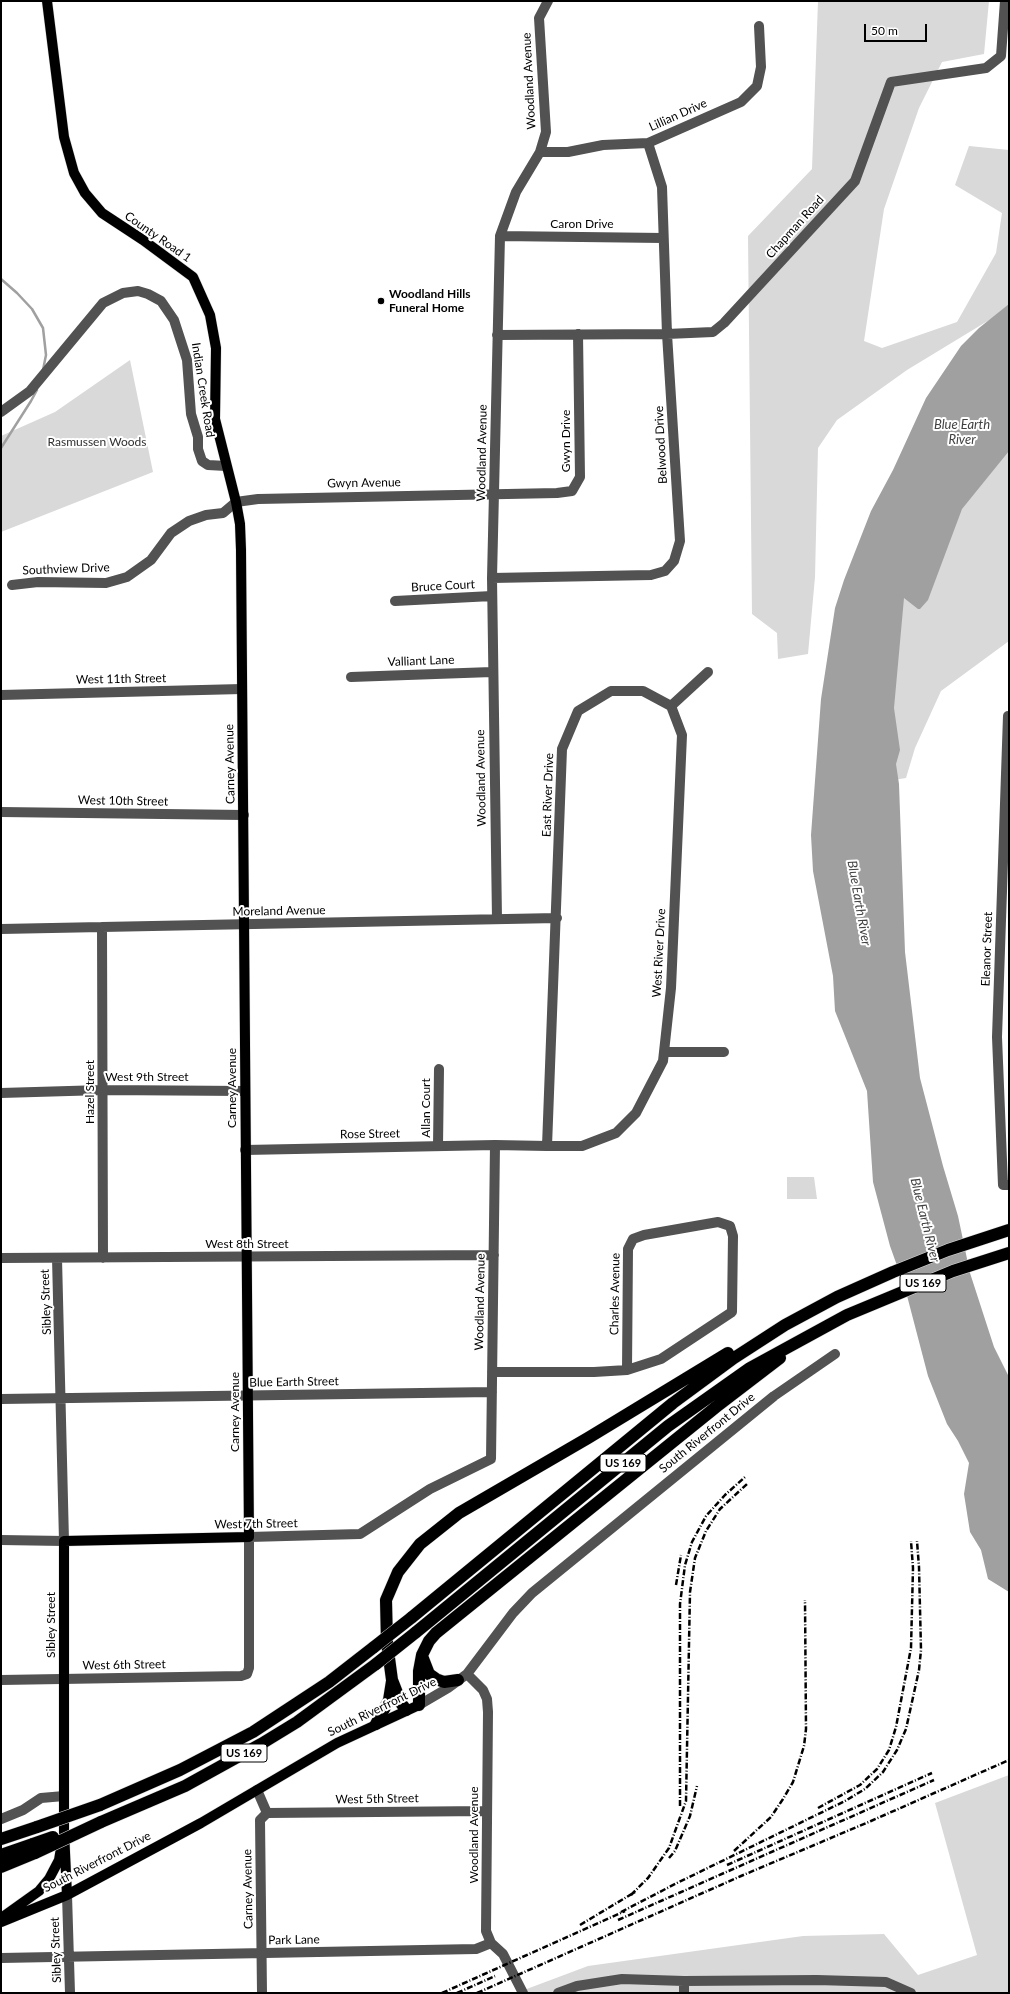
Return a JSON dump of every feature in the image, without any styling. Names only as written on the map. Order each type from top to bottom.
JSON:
[{"type":"highway","name":"US 169","points":[[1,1839],[100,1804],[168,1776],[253,1732],[328,1682],[374,1647],[673,1403],[734,1358],[785,1325],[837,1297],[948,1250],[1009,1230]]},
{"type":"highway","name":"US 169","points":[[1,1855],[34,1848],[101,1822],[184,1786],[261,1744],[297,1722],[376,1664],[415,1634],[673,1422],[750,1368],[820,1328],[847,1315],[953,1271],[1005,1255]]},
{"type":"highway","points":[[406,1710],[400,1703],[392,1680],[388,1643],[386,1600],[398,1572],[420,1544],[459,1513],[588,1438],[725,1355],[785,1325]]},
{"type":"highway","points":[[419,1705],[419,1671],[422,1655],[428,1641],[716,1407],[820,1328]]},
{"type":"highway","points":[[422,1655],[429,1674],[436,1679],[444,1682],[462,1677]]},
{"type":"highway","points":[[376,1724],[389,1700],[392,1680]]},
{"type":"highway","points":[[1,1835],[32,1829]]},
{"type":"highway","points":[[1,1867],[34,1848]]},
{"type":"main road","name":"County Road 1","points":[[47,1],[64,137],[74,173],[85,193],[102,213],[143,240],[192,277],[210,315],[216,348],[215,419],[236,502]]},
{"type":"main road","name":"Carney Avenue","points":[[236,502],[240,524],[241,550],[244,815],[244,1091],[249,1396],[249,1537]]},
{"type":"main road","name":"West 7th Street","points":[[64,1541],[249,1537]]},
{"type":"main road","name":"Sibley Street","points":[[64,1541],[64,1830],[67,1895]]},
{"type":"main road","name":"South Riverfront Drive","points":[[1,1922],[67,1895],[200,1823],[337,1743],[419,1705]]},
{"type":"main road","points":[[1,1918],[39,1891],[49,1879],[59,1860],[64,1830]]},
{"type":"street","name":"Woodland Avenue","points":[[497,919],[492,672],[492,578],[500,236],[516,192],[540,152],[546,132],[539,18],[548,1]]},
{"type":"street","name":"Chapman Road","points":[[497,335],[667,334],[712,332],[724,324],[855,181],[892,82],[986,68],[1001,56],[1005,1]]},
{"type":"street","name":"Lillian Drive","points":[[540,152],[568,152],[603,145],[648,143],[741,102],[757,86],[761,68],[759,26]]},
{"type":"street","name":"Belwood Drive","points":[[492,578],[651,574],[665,571],[674,561],[680,541],[667,334],[662,186],[648,143]]},
{"type":"street","name":"Caron Drive","points":[[500,236],[663,238]]},
{"type":"street","name":"Indian Creek Road","points":[[1,412],[30,391],[103,303],[123,293],[138,291],[148,294],[161,301],[174,320],[188,360],[191,414],[198,437],[198,449],[202,461],[208,465],[226,466]]},
{"type":"street","name":"Gwyn Drive","points":[[494,494],[557,493],[572,491],[580,477],[578,334]]},
{"type":"street","name":"Gwyn Avenue","points":[[236,502],[258,499],[494,494]]},
{"type":"street","name":"Southview Drive","points":[[12,585],[38,582],[106,582],[126,577],[151,560],[171,533],[189,522],[206,515],[224,513],[236,502]]},
{"type":"street","name":"Bruce Court","points":[[395,601],[492,596]]},
{"type":"street","name":"Valliant Lane","points":[[351,677],[492,672]]},
{"type":"street","points":[[671,706],[708,672]]},
{"type":"street","name":"West 11th Street","points":[[1,695],[242,689]]},
{"type":"street","name":"East River Drive","points":[[557,918],[562,749],[578,711],[611,691],[643,690],[671,706]]},
{"type":"street","name":"West River Drive","points":[[495,1145],[582,1146],[616,1133],[636,1113],[663,1061],[671,988],[682,735],[671,706]]},
{"type":"street","name":"Eleanor Street","points":[[1006,1185],[996,1037],[1006,905],[1008,716]]},
{"type":"street","name":"West 10th Street","points":[[1,812],[244,815]]},
{"type":"street","name":"Moreland Avenue","points":[[1,929],[557,918]]},
{"type":"street","points":[[547,1146],[557,918]]},
{"type":"street","name":"Hazel Street","points":[[102,927],[104,1090],[103,1258]]},
{"type":"street","points":[[664,1052],[724,1052]]},
{"type":"street","name":"Allan Court","points":[[438,1146],[439,1069]]},
{"type":"street","name":"West 9th Street","points":[[1,1093],[104,1090],[244,1091]]},
{"type":"street","name":"Woodland Avenue","points":[[491,1459],[495,1145]]},
{"type":"street","name":"Rose Street","points":[[245,1150],[495,1145]]},
{"type":"street","name":"Charles Avenue","points":[[718,1222],[730,1226],[733,1236],[732,1312],[661,1359],[627,1370],[628,1249],[633,1239],[644,1234],[718,1222]]},
{"type":"street","name":"West 8th Street","points":[[1,1258],[494,1255]]},
{"type":"street","name":"Sibley Street","points":[[57,1258],[64,1541]]},
{"type":"street","name":"South Riverfront Drive","points":[[419,1705],[437,1696],[462,1677],[513,1613],[532,1593],[774,1396],[834,1354]]},
{"type":"street","points":[[492,1372],[594,1372],[627,1370]]},
{"type":"street","name":"Blue Earth Street","points":[[1,1399],[492,1392]]},
{"type":"street","name":"West 7th Street","points":[[249,1537],[360,1534],[430,1489],[491,1459]]},
{"type":"street","name":"Carney Avenue","points":[[247,1674],[249,1668],[249,1537]]},
{"type":"street","name":"West 7th Street","points":[[1,1540],[64,1541]]},
{"type":"street","name":"West 6th Street","points":[[1,1680],[241,1676],[247,1674]]},
{"type":"street","name":"Woodland Avenue","points":[[462,1677],[483,1690],[487,1699],[486,1932],[491,1943],[503,1954],[523,1993]]},
{"type":"street","points":[[257,1790],[267,1812]]},
{"type":"street","points":[[1,1819],[23,1810],[42,1798],[64,1796]]},
{"type":"street","name":"West 5th Street","points":[[267,1812],[486,1811]]},
{"type":"street","name":"Carney Avenue","points":[[262,1993],[260,1820],[267,1812]]},
{"type":"street","name":"Sibley Street","points":[[67,1895],[70,1993]]},
{"type":"street","name":"Park Lane","points":[[1,1958],[476,1949],[491,1943]]},
{"type":"street","points":[[558,1993],[577,1986],[622,1978],[684,1981],[817,1980],[886,1982],[911,1993]]},
{"type":"street","points":[[684,1981],[684,1993]]},
{"type":"green space","points":[[818,1],[989,1],[984,54],[942,62],[919,108],[884,209],[864,341],[882,348],[957,322],[996,253],[1002,213],[955,185],[969,146],[1009,150],[1009,308],[907,370],[837,420],[818,448],[815,577],[808,654],[778,659],[777,633],[752,614],[748,236],[812,169]]},
{"type":"green space","name":"Rasmussen Woods","points":[[130,360],[153,472],[1,532],[1,436],[55,412]]},
{"type":"green space","points":[[1009,450],[1009,641],[941,691],[915,748],[906,778],[881,782],[888,561]]},
{"type":"green space","points":[[787,1177],[814,1177],[817,1199],[787,1199]]},
{"type":"green space","points":[[1009,1775],[1009,1993],[516,1993],[588,1966],[803,1936],[884,1934],[918,1975],[977,1955],[935,1803]]},
{"type":"water","name":"Blue Earth River","points":[[1009,304],[1009,451],[962,509],[928,600],[920,609],[918,609],[904,598],[894,708],[900,750],[896,764],[899,784],[905,952],[920,1078],[958,1216],[970,1273],[994,1347],[1009,1377],[1009,1592],[988,1579],[981,1550],[970,1532],[964,1494],[969,1463],[958,1441],[947,1424],[928,1376],[905,1288],[890,1246],[873,1182],[867,1091],[835,1011],[833,976],[813,871],[811,835],[821,699],[835,608],[844,580],[871,511],[893,470],[926,398],[961,346],[979,328]]},
{"type":"waterway","points":[[1,279],[32,309],[43,328],[46,355],[43,370]]},
{"type":"waterway","points":[[1,448],[37,390]]},
{"type":"railway","points":[[680,1806],[680,1604],[685,1565],[692,1542],[706,1516],[725,1495],[745,1477]]},
{"type":"railway","points":[[631,1895],[648,1878],[669,1848],[686,1801],[690,1592],[695,1558],[706,1531],[720,1509],[747,1484]]},
{"type":"railway","points":[[818,1808],[860,1785],[877,1769],[889,1750],[896,1727],[911,1648],[913,1568],[911,1541]]},
{"type":"railway","points":[[621,1912],[845,1801],[865,1789],[883,1772],[897,1750],[906,1729],[919,1670],[921,1650],[917,1541]]},
{"type":"railway","points":[[676,1585],[681,1555]]},
{"type":"railway","points":[[734,1851],[771,1817],[793,1782],[804,1746],[806,1729],[805,1600]]},
{"type":"railway","points":[[477,1993],[741,1876],[1009,1760]]},
{"type":"railway","points":[[727,1865],[932,1773]]},
{"type":"railway","points":[[618,1920],[934,1780]]},
{"type":"railway","points":[[669,1858],[675,1851],[690,1816],[697,1786]]},
{"type":"railway","points":[[580,1925],[635,1892]]},
{"type":"railway","points":[[442,1993],[625,1911]]},
{"type":"railway","points":[[457,1993],[495,1976]]},
{"type":"place","name":"Woodland Hills Funeral Home","points":[[381,301]]}]
